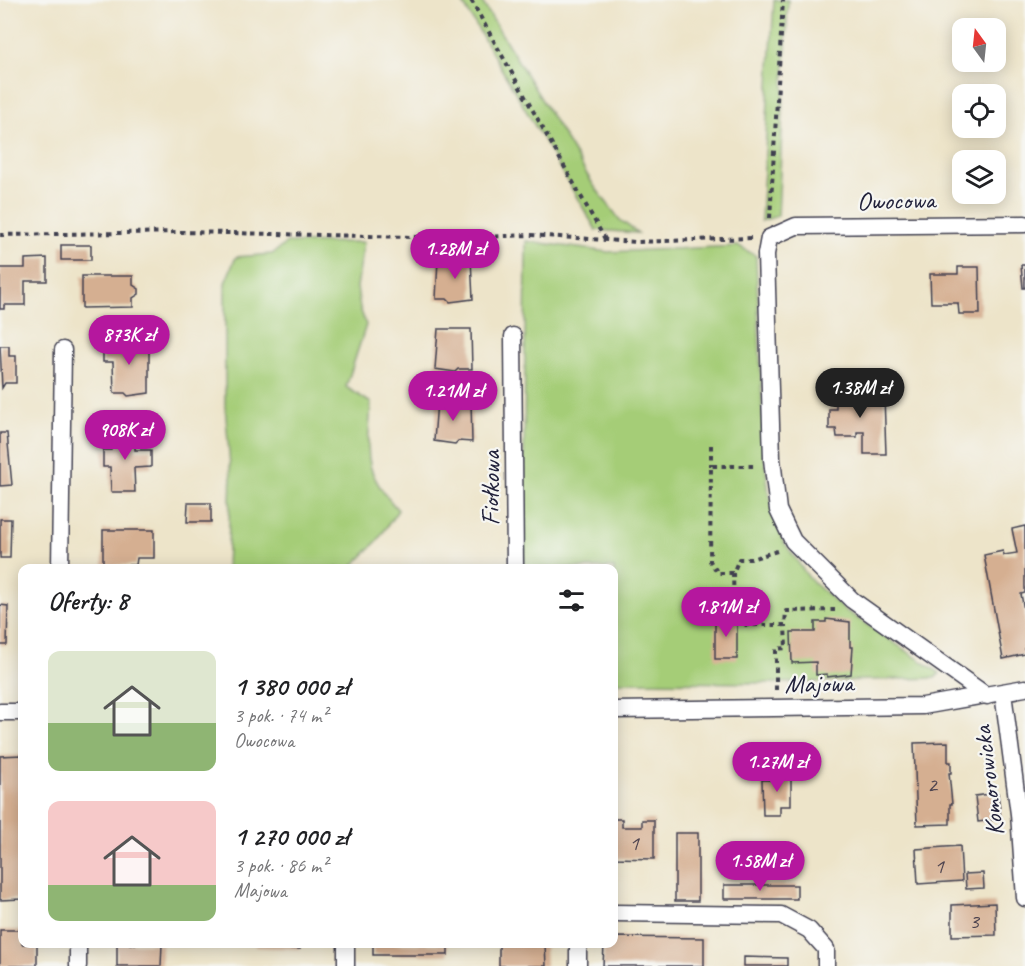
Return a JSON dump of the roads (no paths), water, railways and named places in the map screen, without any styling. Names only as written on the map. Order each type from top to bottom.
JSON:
[{"type":"street","name":"Owocowa","points":[[995,695],[852,600],[793,541],[778,510],[773,467],[766,254],[769,238],[796,226],[1025,224]]},
{"type":"street","name":"Fiołkowa","points":[[513,336],[515,564]]},
{"type":"street","points":[[60,564],[63,350]]},
{"type":"street","name":"Majowa","points":[[618,710],[923,706],[1025,688]]},
{"type":"street","name":"Komorowicka","points":[[995,695],[1022,814],[1025,898]]},
{"type":"street","points":[[0,712],[18,712]]},
{"type":"street","points":[[618,913],[781,915],[809,930],[826,949],[826,966]]},
{"type":"street","points":[[78,948],[78,966]]},
{"type":"street","points":[[346,948],[346,966]]},
{"type":"street","points":[[578,948],[578,966]]}]
